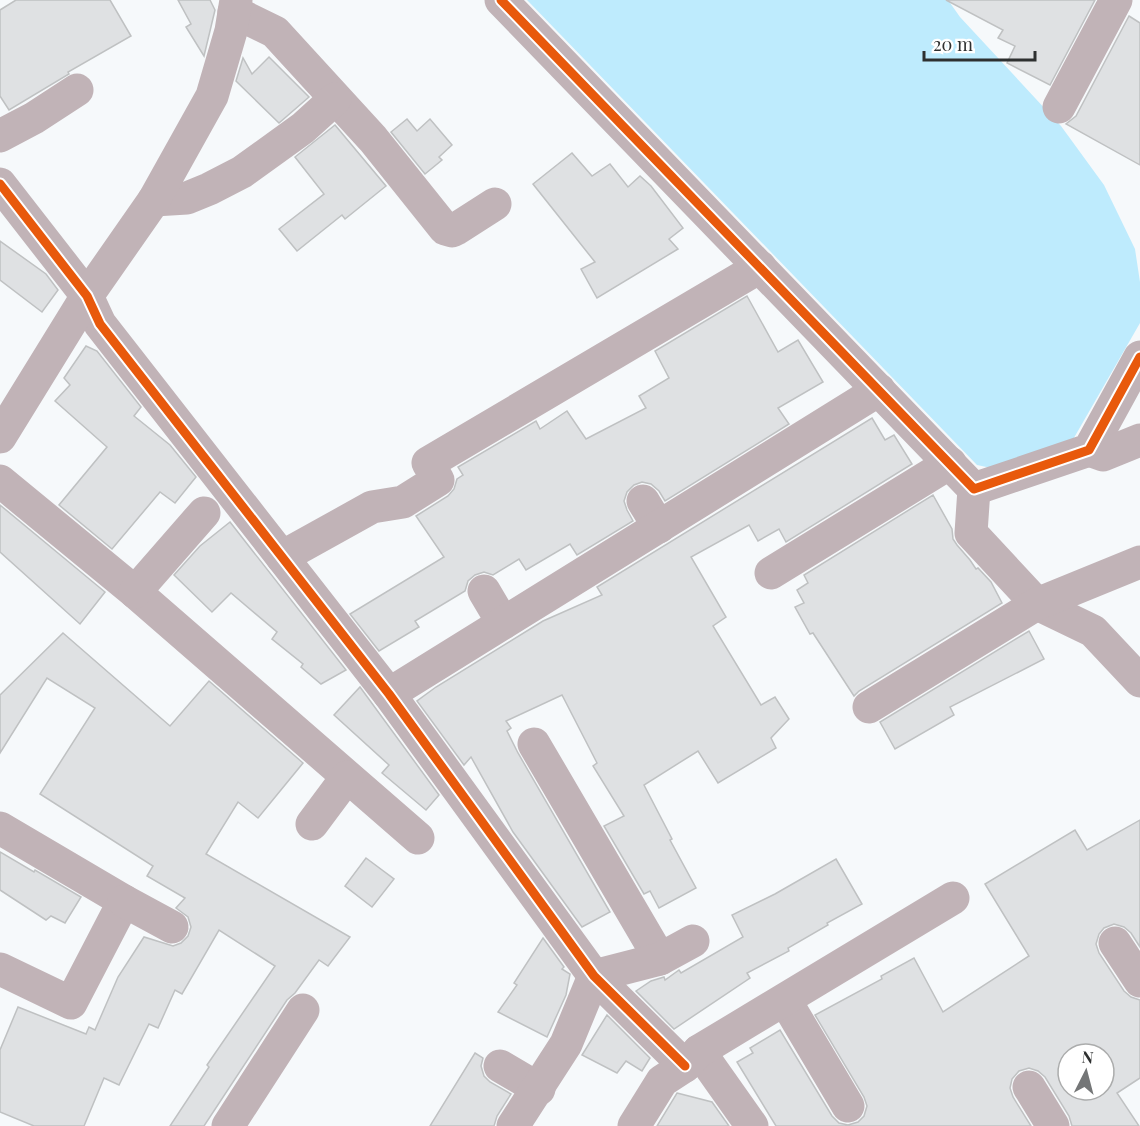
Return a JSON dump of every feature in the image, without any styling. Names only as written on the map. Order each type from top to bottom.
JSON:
[{"type":"street","points":[[501,0],[975,489],[971,533],[1037,604],[1093,631],[1140,681]]},
{"type":"street","points":[[1059,107],[1116,0]]},
{"type":"street","points":[[1132,0],[1140,4]]},
{"type":"street","points":[[0,437],[87,296],[154,200],[212,96],[231,31],[235,6],[275,32],[373,139],[445,229],[452,231],[456,229],[495,204]]},
{"type":"street","points":[[0,136],[34,118],[77,90]]},
{"type":"street","points":[[154,200],[187,198],[242,172],[303,128],[335,99]]},
{"type":"street","points":[[0,184],[87,296],[100,324],[389,694],[594,976],[669,1048],[692,1059],[752,1126]]},
{"type":"street","points":[[282,557],[372,507],[403,502],[438,480],[428,463],[760,267]]},
{"type":"street","points":[[1089,450],[1140,357]]},
{"type":"street","points":[[389,694],[503,623],[651,514],[879,390]]},
{"type":"street","points":[[975,489],[1089,450],[1103,455],[1140,440]]},
{"type":"street","points":[[771,573],[950,463]]},
{"type":"street","points":[[0,481],[135,592],[417,838]]},
{"type":"street","points":[[135,592],[204,513]]},
{"type":"street","points":[[869,707],[1037,604],[1140,562]]},
{"type":"street","points":[[484,591],[503,623]]},
{"type":"street","points":[[534,744],[660,959]]},
{"type":"street","points":[[312,824],[347,777]]},
{"type":"street","points":[[0,828],[172,927]]},
{"type":"street","points":[[634,1126],[662,1081],[692,1059],[784,1000],[953,898]]},
{"type":"street","points":[[0,969],[71,1003],[124,901]]},
{"type":"street","points":[[594,976],[660,959],[693,941]]},
{"type":"street","points":[[1115,943],[1140,981]]},
{"type":"street","points":[[513,1126],[566,1044],[594,976]]},
{"type":"street","points":[[784,1000],[848,1106]]},
{"type":"street","points":[[228,1126],[303,1010]]},
{"type":"street","points":[[500,1066],[539,1089]]},
{"type":"street","points":[[1029,1088],[1053,1126]]},
{"type":"water","points":[[527,0],[948,0],[960,17],[1061,126],[1104,185],[1135,249],[1140,282],[1140,323],[1071,443],[996,469],[977,465]]},
{"type":"building","points":[[16,0],[110,0],[131,36],[68,72],[69,74],[9,110],[0,96],[0,10]]},
{"type":"building","points":[[178,0],[210,0],[215,10],[204,56],[186,27],[191,24]]},
{"type":"building","points":[[946,0],[1095,0],[1050,85],[1007,63],[1015,46],[998,38],[1003,30]]},
{"type":"building","points":[[1129,16],[1140,23],[1140,165],[1066,124],[1076,116]]},
{"type":"building","points":[[269,57],[309,97],[279,123],[236,81],[243,58],[252,74]]},
{"type":"building","points":[[407,119],[417,131],[430,119],[452,145],[439,157],[442,160],[425,174],[391,132]]},
{"type":"building","points":[[335,125],[386,186],[345,219],[342,215],[297,251],[279,229],[324,194],[295,157]]},
{"type":"building","points":[[572,153],[592,176],[610,164],[628,187],[640,176],[651,186],[683,228],[669,239],[678,249],[597,298],[581,269],[595,262],[533,184]]},
{"type":"building","points":[[0,241],[46,274],[58,290],[42,312],[0,280]]},
{"type":"building","points":[[747,296],[778,352],[798,340],[823,382],[778,408],[789,424],[665,501],[651,484],[642,482],[634,485],[627,492],[624,501],[633,521],[577,555],[570,544],[526,570],[519,559],[493,575],[484,572],[475,575],[468,581],[465,591],[415,621],[419,627],[379,651],[350,614],[444,557],[416,516],[448,496],[454,489],[457,479],[463,475],[458,467],[536,421],[540,429],[567,411],[586,439],[646,408],[639,396],[669,378],[655,351]]},
{"type":"building","points":[[86,346],[97,351],[141,407],[134,416],[170,445],[196,477],[175,503],[160,492],[112,549],[59,505],[107,447],[55,401],[70,385],[64,378]]},
{"type":"building","points":[[872,418],[885,440],[894,435],[912,464],[786,542],[779,529],[758,541],[749,525],[691,557],[726,617],[713,626],[761,705],[775,697],[789,719],[771,738],[776,748],[718,783],[698,751],[644,785],[696,888],[659,908],[650,891],[644,894],[604,826],[624,816],[593,766],[597,763],[562,695],[506,721],[511,728],[507,731],[518,753],[610,912],[582,927],[513,832],[471,757],[464,765],[417,701],[543,621],[602,595],[597,587]]},
{"type":"building","points":[[933,495],[952,529],[953,539],[976,569],[978,568],[991,582],[1002,603],[854,696],[813,633],[810,634],[795,607],[804,603],[797,590],[808,583],[804,575]]},
{"type":"building","points":[[0,505],[105,592],[80,624],[0,552]]},
{"type":"building","points":[[230,522],[346,670],[321,684],[301,667],[303,664],[272,639],[277,632],[231,593],[212,612],[174,575],[200,546]]},
{"type":"building","points":[[1029,631],[1044,659],[950,707],[954,715],[895,749],[880,722]]},
{"type":"building","points":[[63,633],[170,726],[209,681],[303,763],[258,818],[238,802],[206,854],[350,937],[328,966],[319,960],[295,993],[287,1000],[204,1126],[170,1126],[209,1067],[207,1065],[275,966],[219,930],[182,994],[175,990],[158,1028],[149,1024],[119,1085],[104,1078],[84,1126],[34,1126],[0,1112],[0,1050],[18,1007],[86,1034],[89,1027],[95,1030],[118,977],[144,937],[173,946],[181,943],[188,936],[191,927],[188,917],[176,908],[185,898],[147,876],[153,866],[40,794],[95,708],[47,678],[0,753],[0,695]]},
{"type":"building","points":[[360,687],[439,795],[426,810],[382,773],[389,765],[334,715]]},
{"type":"building","points":[[1140,820],[1140,947],[1131,933],[1124,927],[1114,924],[1104,928],[1096,944],[1099,953],[1124,991],[1140,1000],[1140,1078],[1117,1093],[1139,1126],[1072,1126],[1060,1102],[1116,1102],[1116,1042],[1056,1042],[1056,1095],[1045,1077],[1038,1071],[1029,1068],[1019,1071],[1012,1079],[1010,1088],[1013,1097],[1031,1126],[776,1126],[737,1062],[753,1053],[750,1048],[780,1030],[832,1116],[839,1123],[848,1125],[858,1122],[864,1116],[867,1106],[864,1097],[815,1015],[882,979],[881,976],[914,958],[943,1012],[1029,956],[985,884],[1075,830],[1087,850]]},
{"type":"building","points":[[0,852],[81,897],[65,923],[51,916],[46,920],[0,890]]},
{"type":"building","points":[[366,858],[394,879],[372,907],[345,886]]},
{"type":"building","points":[[836,859],[862,904],[788,948],[789,951],[747,973],[750,978],[674,1029],[636,991],[651,981],[664,977],[665,980],[679,970],[681,973],[743,937],[732,915],[775,894]]},
{"type":"building","points":[[543,938],[564,967],[562,969],[570,974],[566,995],[547,1037],[498,1012],[517,985],[514,983]]},
{"type":"building","points":[[607,1015],[650,1058],[642,1071],[626,1061],[617,1073],[582,1055]]},
{"type":"building","points":[[475,1053],[483,1058],[481,1066],[484,1076],[511,1094],[497,1116],[494,1126],[430,1126]]},
{"type":"building","points":[[677,1093],[712,1102],[729,1126],[657,1126]]},
{"type":"cycle path","points":[[501,0],[974,489],[1089,450],[1140,357]]},
{"type":"cycle path","points":[[0,184],[87,296],[100,324],[389,694],[594,976],[685,1066]]}]
